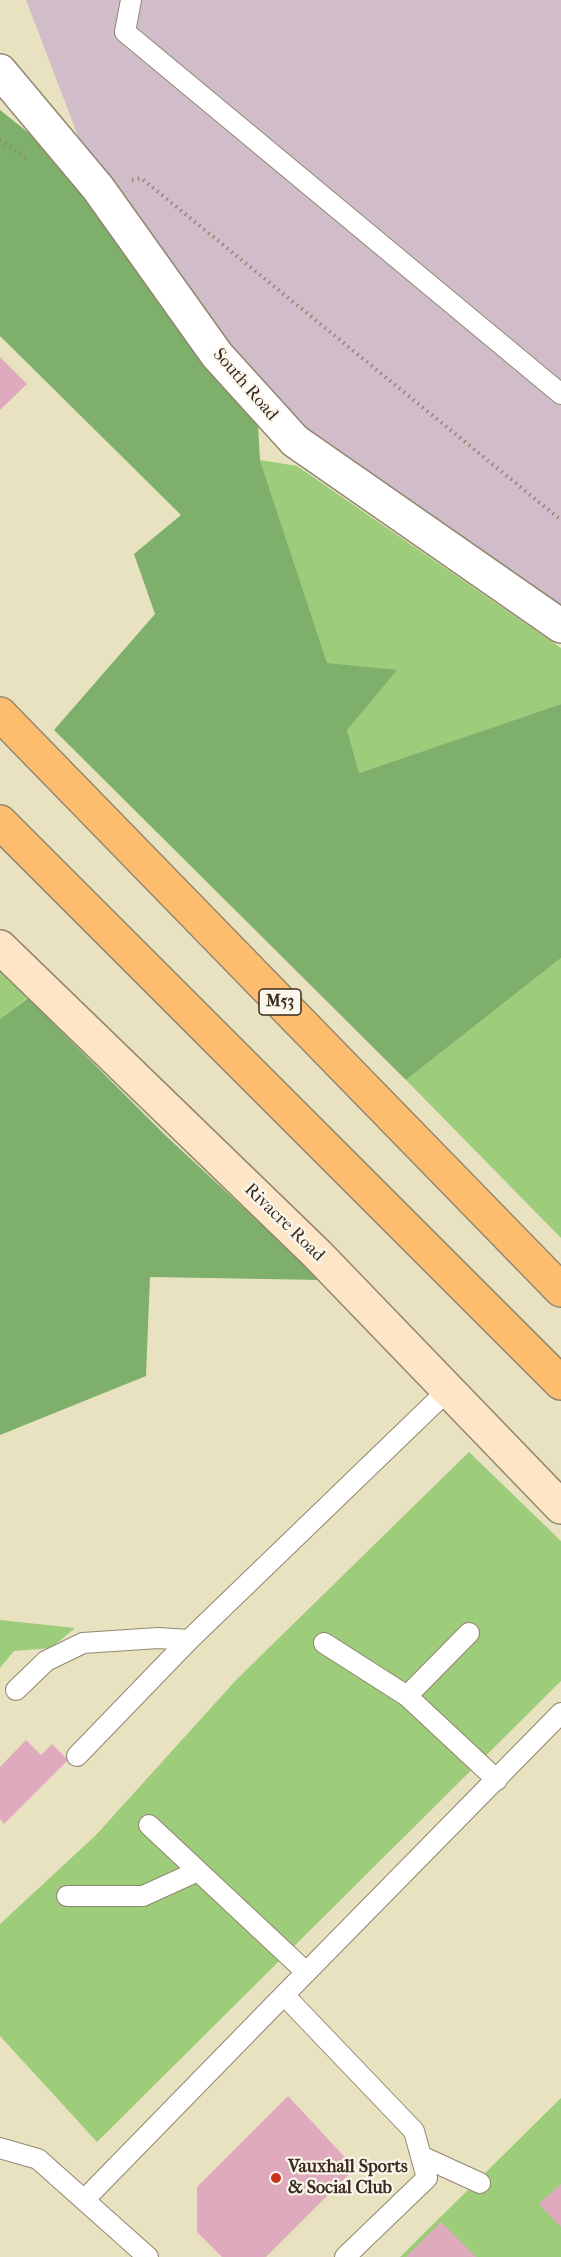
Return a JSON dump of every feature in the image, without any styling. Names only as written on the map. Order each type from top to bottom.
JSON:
[{"type":"highway","name":"M53","points":[[0,714],[561,1290]]},
{"type":"highway","points":[[0,822],[561,1383]]},
{"type":"main road","name":"Rivacre Road","points":[[0,946],[318,1255],[561,1508]]},
{"type":"street","name":"South Road","points":[[0,72],[98,188],[217,355],[295,441],[561,626]]},
{"type":"lane","points":[[131,0],[125,32],[561,394]]},
{"type":"lane","points":[[77,1756],[189,1640],[448,1390]]},
{"type":"lane","points":[[407,1696],[469,1633]]},
{"type":"lane","points":[[16,1690],[46,1661],[82,1643],[158,1638],[189,1640]]},
{"type":"lane","points":[[324,1643],[407,1696],[497,1780]]},
{"type":"lane","points":[[85,2199],[561,1713]]},
{"type":"lane","points":[[149,1825],[306,1972]]},
{"type":"lane","points":[[67,1896],[143,1896],[198,1870]]},
{"type":"lane","points":[[284,1995],[414,2131],[428,2178],[345,2257]]},
{"type":"lane","points":[[0,2148],[38,2159],[148,2257]]},
{"type":"lane","points":[[422,2156],[480,2183]]},
{"type":"path","points":[[0,140],[36,164]]},
{"type":"path","points":[[98,188],[141,178],[561,520]]},
{"type":"shaded area","points":[[26,0],[561,0],[561,626],[295,441],[98,188]]},
{"type":"green space","points":[[0,110],[98,188],[258,425],[260,460],[327,663],[397,670],[347,730],[359,773],[561,704],[561,958],[406,1080],[54,730],[155,614],[134,554],[181,515],[0,336]]},
{"type":"green space","points":[[260,460],[297,466],[561,648],[561,704],[359,773],[327,664]]},
{"type":"green space","points":[[561,958],[561,1238],[406,1080]]},
{"type":"green space","points":[[0,965],[27,998],[0,1019]]},
{"type":"green space","points":[[28,998],[165,1135],[321,1280],[150,1277],[146,1376],[0,1435],[0,1019]]},
{"type":"green space","points":[[469,1452],[561,1541],[561,1681],[97,2142],[0,2036],[0,1924],[96,1835],[237,1679]]},
{"type":"green space","points":[[0,1620],[75,1628],[51,1648],[14,1651],[0,1668]]},
{"type":"green space","points":[[561,2098],[561,2257],[400,2257]]},
{"type":"building","points":[[0,357],[27,384],[0,410]]},
{"type":"building","points":[[26,1740],[41,1755],[52,1744],[68,1760],[4,1824],[0,1819],[0,1767]]},
{"type":"building","name":"Vauxhall Sports & Social Club","points":[[288,2096],[355,2168],[266,2257],[222,2257],[197,2232],[197,2187]]},
{"type":"building","points":[[561,2184],[561,2227],[539,2204]]},
{"type":"building","points":[[441,2222],[476,2257],[406,2257]]},
{"type":"place","name":"Vauxhall Sports & Social Club","points":[[276,2178]]}]
